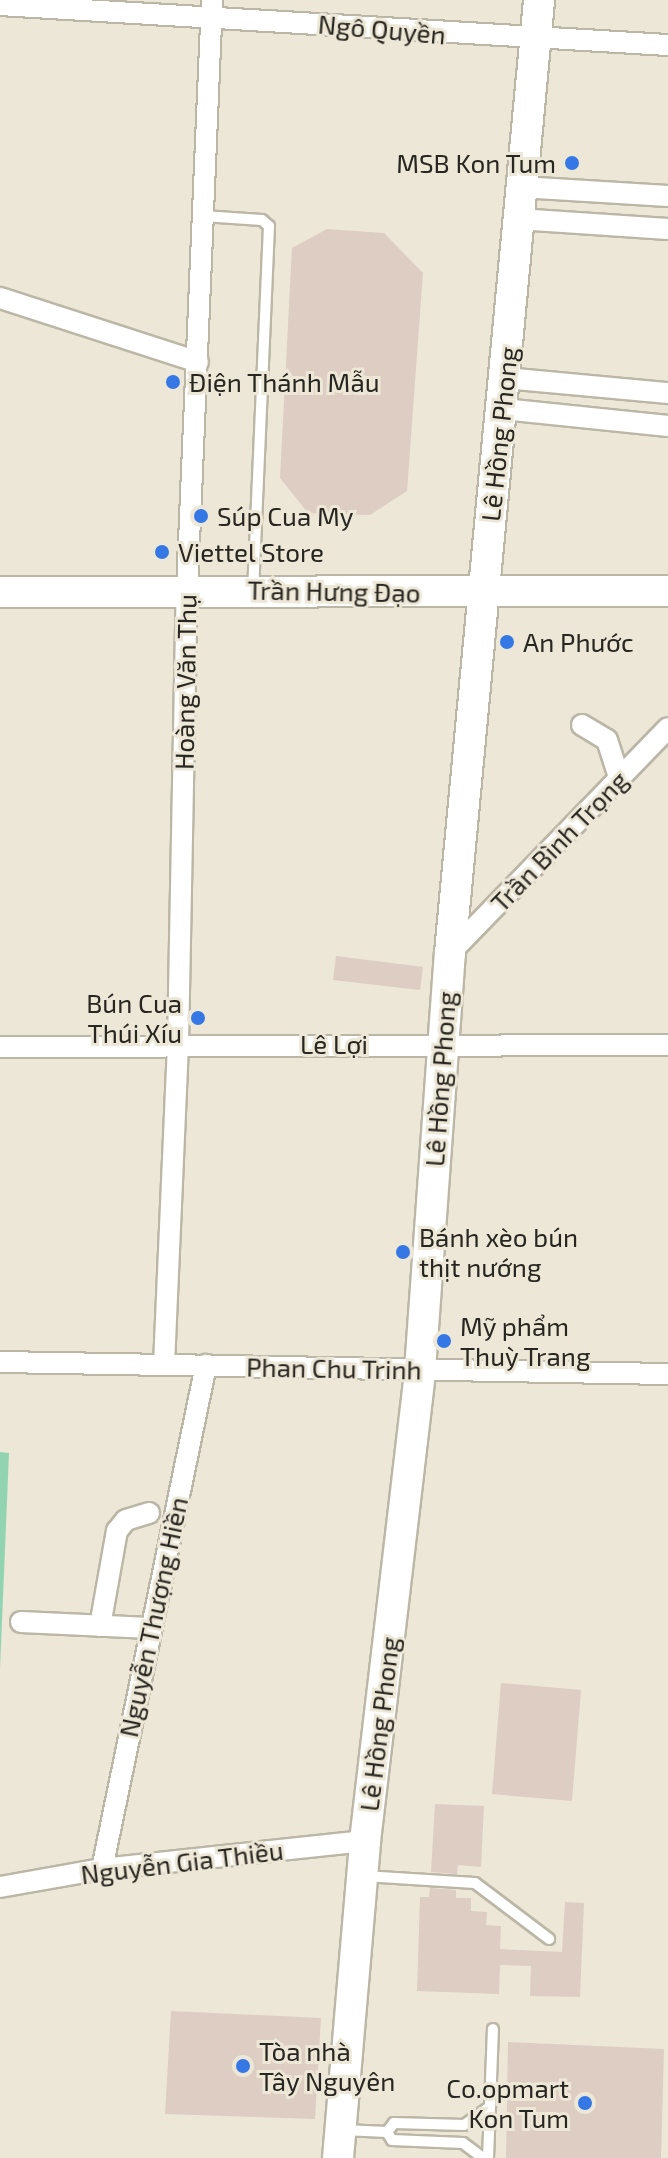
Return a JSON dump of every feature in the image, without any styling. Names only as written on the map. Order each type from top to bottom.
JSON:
[{"type":"street","name":"Lê Hồng Phong","points":[[339,2144],[365,1841],[420,1370],[450,953],[539,0]]},
{"type":"street","name":"Ngô Quyền","points":[[7,3],[210,7],[535,41],[668,45]]},
{"type":"street","name":"Hoàng Văn Thụ","points":[[164,1365],[178,1044],[187,589],[210,7]]},
{"type":"street","points":[[521,187],[668,196]]},
{"type":"street","points":[[518,219],[668,229]]},
{"type":"street","points":[[0,298],[198,362]]},
{"type":"street","points":[[505,378],[668,393]]},
{"type":"street","points":[[503,409],[668,426]]},
{"type":"street","name":"Trần Hưng Đạo","points":[[0,592],[187,589],[668,591]]},
{"type":"street","points":[[582,725],[607,740],[619,778]]},
{"type":"street","name":"Trần Bình Trọng","points":[[450,953],[668,728]]},
{"type":"street","name":"Lê Lợi","points":[[0,1047],[178,1044],[668,1045]]},
{"type":"street","name":"Phan Chu Trinh","points":[[0,1362],[668,1374]]},
{"type":"street","name":"Nguyễn Thượng Hiền","points":[[102,1869],[206,1365]]},
{"type":"street","points":[[100,1626],[117,1531],[126,1520],[149,1513]]},
{"type":"street","points":[[21,1622],[150,1628]]},
{"type":"street","name":"Nguyễn Gia Thiều","points":[[0,1887],[102,1869],[365,1841]]},
{"type":"lane","points":[[203,216],[262,220],[269,226],[253,590]]},
{"type":"lane","points":[[362,1876],[475,1883],[549,1939]]},
{"type":"lane","points":[[387,2132],[392,2140],[463,2143],[486,2158],[493,2029]]},
{"type":"lane","points":[[339,2144],[387,2132],[394,2123],[464,2125],[490,2107]]},
{"type":"green space","points":[[0,1452],[9,1453],[0,1669]]},
{"type":"building","points":[[327,229],[384,233],[423,273],[407,491],[370,515],[308,513],[280,478],[292,248]]},
{"type":"building","points":[[336,956],[423,967],[420,990],[333,980]]},
{"type":"building","points":[[501,1683],[581,1690],[572,1801],[492,1794]]},
{"type":"building","points":[[435,1804],[484,1806],[481,1867],[458,1865],[457,1874],[431,1872]]},
{"type":"building","points":[[430,1888],[456,1890],[456,1898],[471,1898],[471,1911],[487,1912],[486,1925],[501,1926],[500,1949],[562,1952],[565,1902],[584,1903],[580,1997],[530,1996],[531,1966],[500,1965],[499,1994],[417,1991],[420,1897],[429,1897]]},
{"type":"building","name":"Tòa nhà Tây Nguyên","points":[[171,2011],[321,2018],[315,2119],[165,2114]]},
{"type":"building","name":"Co.opmart Kon Tum","points":[[508,2042],[664,2049],[661,2158],[506,2158]]},
{"type":"place","name":"MSB Kon Tum","points":[[572,163]]},
{"type":"place","name":"Điện Thánh Mẫu","points":[[173,382]]},
{"type":"place","name":"Súp Cua My","points":[[201,516]]},
{"type":"place","name":"Viettel Store","points":[[162,552]]},
{"type":"place","name":"An Phước","points":[[507,642]]},
{"type":"place","name":"Bún Cua Thúi Xíu","points":[[198,1018]]},
{"type":"place","name":"Bánh xèo bún thịt nướng","points":[[403,1252]]},
{"type":"place","name":"Mỹ phẩm Thuỳ Trang","points":[[444,1341]]},
{"type":"place","name":"Tòa nhà Tây Nguyên","points":[[243,2066]]},
{"type":"place","name":"Co.opmart Kon Tum","points":[[585,2103]]}]
